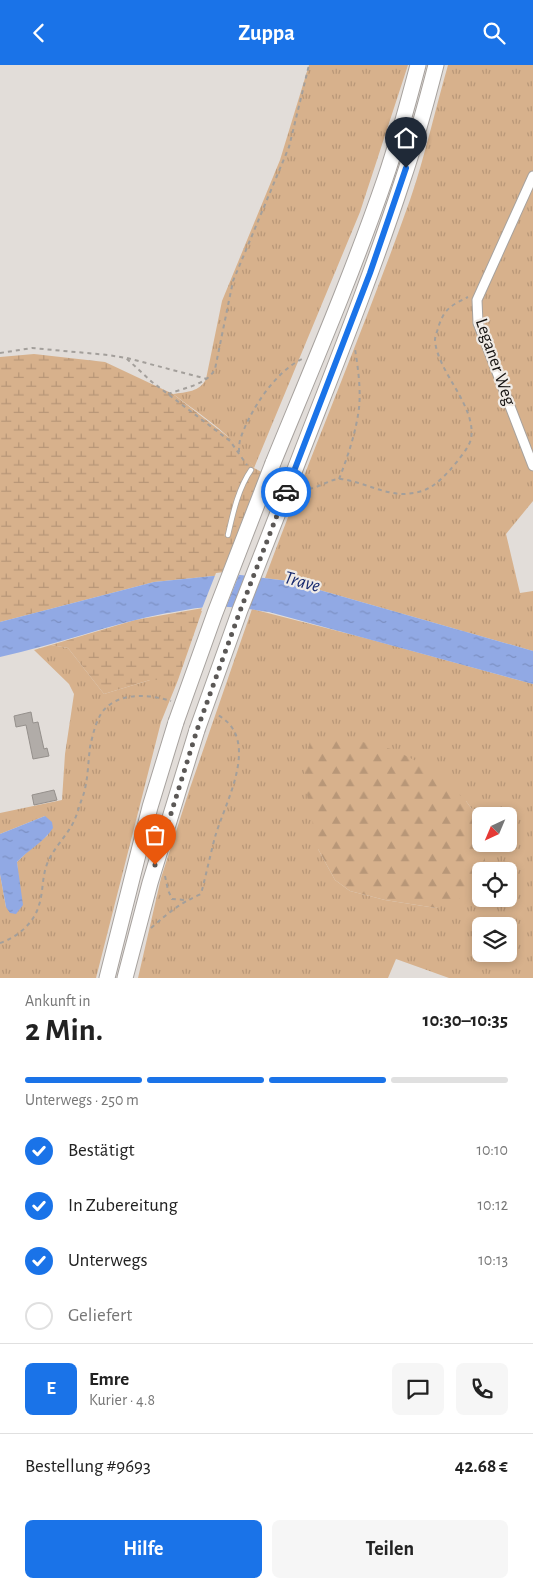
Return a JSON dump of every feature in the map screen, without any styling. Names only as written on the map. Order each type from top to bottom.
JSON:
[{"type":"highway","points":[[107,978],[150,807],[176,722],[215,613],[273,463],[353,267],[385,177],[418,65]]},
{"type":"highway","points":[[125,978],[152,874],[197,730],[240,611],[295,479],[370,273],[399,192],[436,65]]},
{"type":"street","name":"Leganer Weg","points":[[533,176],[477,300],[478,323],[533,466]]},
{"type":"lane","points":[[228,535],[244,480],[251,470]]},
{"type":"path","points":[[168,394],[207,379],[215,369],[233,281],[289,147],[309,65]]},
{"type":"path","points":[[295,479],[303,489],[311,489],[339,479],[402,494],[422,493],[438,483],[457,462],[471,440],[471,419],[439,356],[435,338],[443,314],[452,305],[469,297],[477,300]]},
{"type":"path","points":[[0,353],[32,348],[108,355],[207,379]]},
{"type":"path","points":[[339,479],[351,447],[359,407],[359,372],[355,349]]},
{"type":"path","points":[[126,358],[152,382],[230,441],[251,470]]},
{"type":"path","points":[[239,452],[240,438],[269,386],[292,364],[305,358]]},
{"type":"path","points":[[164,870],[172,899],[185,901]]},
{"type":"green space","points":[[309,65],[408,65],[360,212],[254,468],[228,436],[173,394],[196,389],[206,379],[222,301],[280,160]]},
{"type":"green space","points":[[448,65],[533,65],[533,501],[506,534],[520,593],[533,591],[533,651],[288,581],[265,578],[410,200]]},
{"type":"green space","points":[[34,354],[105,362],[173,394],[232,440],[247,456],[254,468],[271,477],[233,574],[154,582],[0,622],[0,357]]},
{"type":"green space","points":[[203,608],[178,680],[150,680],[104,694],[68,648],[51,645],[135,620]]},
{"type":"green space","points":[[252,609],[533,684],[533,978],[449,978],[396,959],[388,978],[138,978],[161,878]],"holes":[[[466,801],[472,809],[472,807],[518,807],[518,853],[485,853],[485,862],[517,862],[517,907],[472,907],[472,888],[436,908],[385,900],[350,891],[335,880],[318,849]]]},
{"type":"green space","points":[[51,645],[68,648],[104,694],[150,680],[178,680],[161,722],[96,978],[0,978],[0,874],[6,907],[19,883],[17,862],[48,835],[45,816],[0,834],[0,813],[62,800],[65,754],[74,694],[69,684],[34,650]]},
{"type":"green space","points":[[335,735],[395,750],[433,770],[466,801],[472,809],[472,853],[485,853],[485,861],[472,862],[472,889],[458,900],[436,908],[385,900],[350,891],[335,880],[318,849],[308,802],[304,768],[310,741]]},
{"type":"water","points":[[233,574],[288,581],[533,651],[533,684],[269,612],[226,607],[195,608],[167,613],[0,657],[0,622],[154,582]]},
{"type":"water","points":[[45,816],[52,822],[53,828],[45,838],[17,862],[23,905],[16,914],[10,913],[6,907],[0,874],[0,834]]},
{"type":"pier","points":[[240,572],[225,610],[212,609],[201,611],[216,573]]},
{"type":"building","points":[[31,712],[33,723],[38,722],[44,749],[47,748],[49,756],[33,759],[26,725],[16,727],[14,716]]},
{"type":"building","points":[[54,790],[57,800],[34,805],[32,795]]},
{"type":"way so far","points":[[155,865],[197,730],[286,492]]},
{"type":"route","points":[[286,492],[370,273],[406,168]]},
{"type":"water label","name":"Trave","points":[[302,582]]}]
